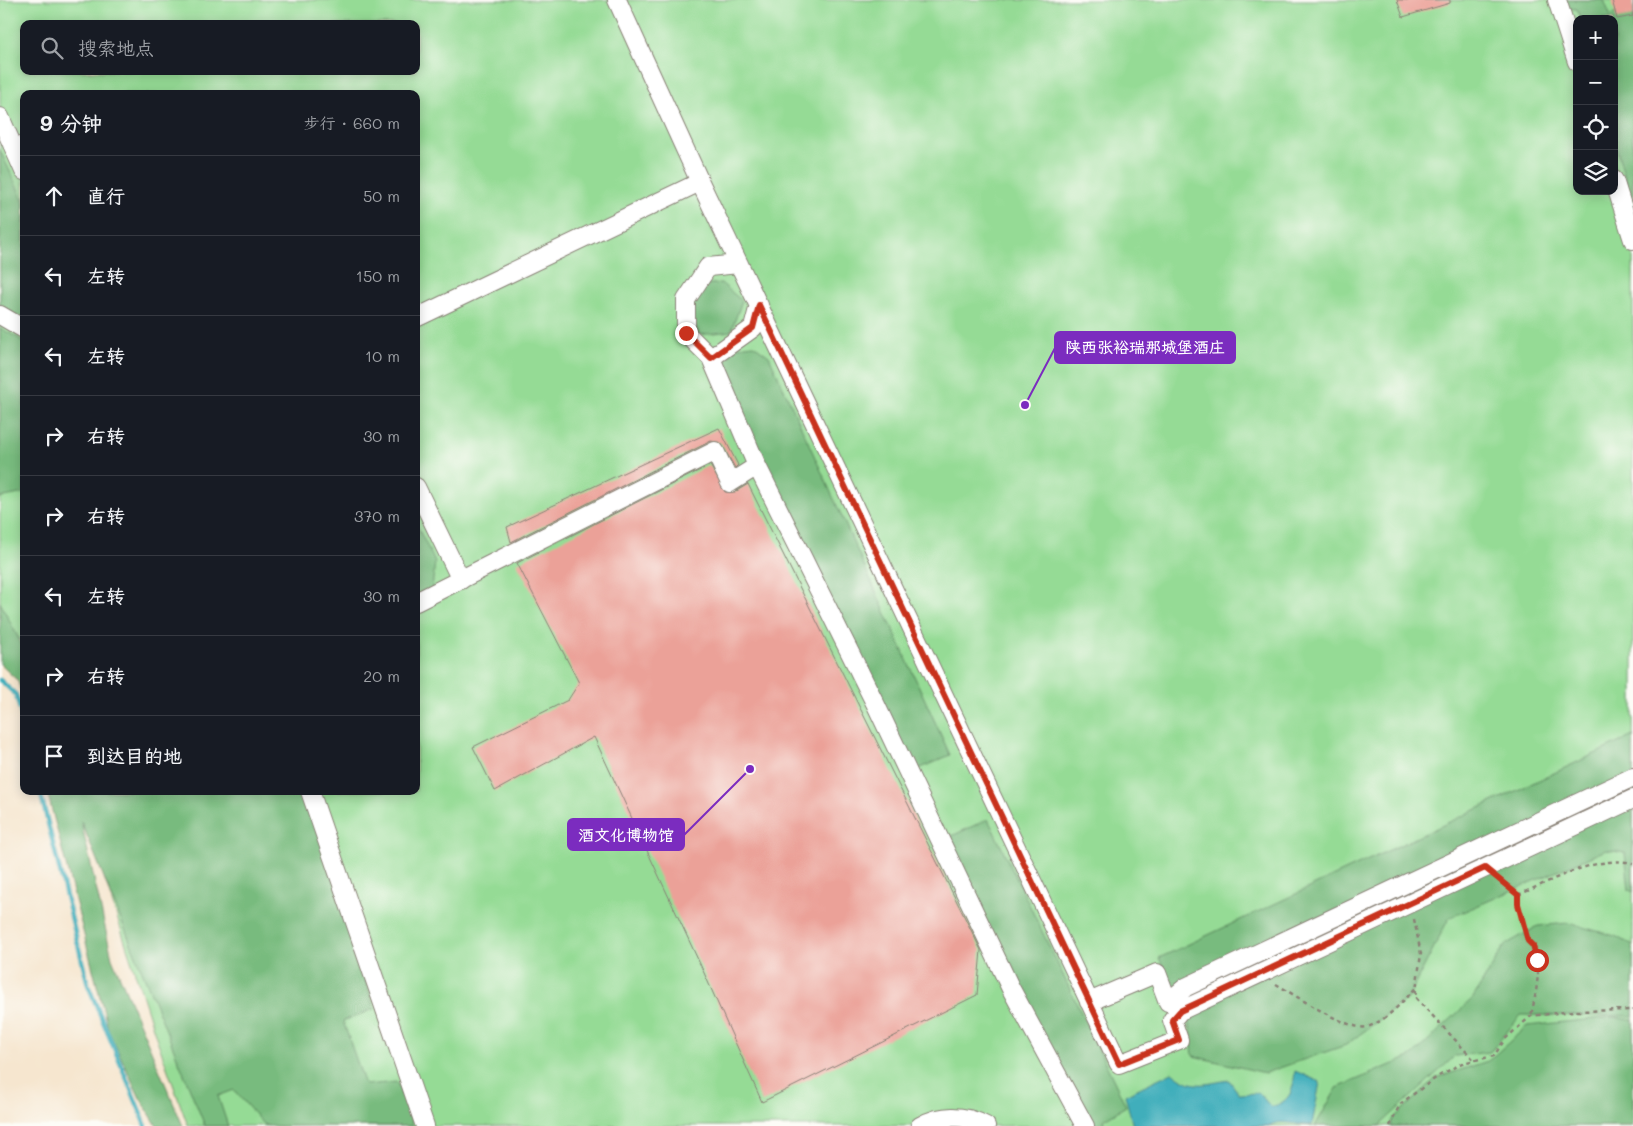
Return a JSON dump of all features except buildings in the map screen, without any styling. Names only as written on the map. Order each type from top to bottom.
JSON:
[{"type":"lane","points":[[617,0],[700,182],[1119,1064],[1179,1040],[1172,1020],[1180,1011],[1633,799]]},
{"type":"lane","points":[[1557,0],[1576,60]]},
{"type":"lane","points":[[0,117],[20,162]]},
{"type":"lane","points":[[420,316],[700,182]]},
{"type":"lane","points":[[1618,193],[1633,240]]},
{"type":"lane","points":[[739,264],[708,267],[686,300],[686,333],[711,358],[757,466],[876,705],[1011,989],[1085,1126]]},
{"type":"lane","points":[[711,358],[753,328],[759,305]]},
{"type":"lane","points":[[0,315],[20,327]]},
{"type":"lane","points":[[420,600],[715,451],[730,483],[757,466]]},
{"type":"lane","points":[[420,495],[461,580]]},
{"type":"lane","points":[[1089,1002],[1157,973],[1168,1002],[1186,987],[1633,777]]},
{"type":"lane","points":[[311,795],[425,1126]]},
{"type":"lane","points":[[920,1126],[935,1118],[971,1118],[986,1126]]},
{"type":"path","points":[[1518,895],[1577,870],[1610,861],[1633,863]]},
{"type":"path","points":[[1485,868],[1518,895]]},
{"type":"path","points":[[1518,895],[1518,904],[1528,941],[1533,946],[1537,960],[1536,995],[1531,1016]]},
{"type":"path","points":[[1410,904],[1421,954],[1415,997],[1474,1060]]},
{"type":"path","points":[[1260,974],[1349,1025],[1365,1028],[1384,1019],[1416,988]]},
{"type":"path","points":[[1390,1126],[1400,1104],[1462,1062],[1494,1056],[1505,1039],[1531,1016],[1572,1011],[1633,1010]]},
{"type":"green space","points":[[0,0],[1633,0],[1633,1126],[188,1126],[156,1037],[77,795],[420,795],[420,90],[20,90],[20,639],[0,619]]},
{"type":"green space","points":[[1554,0],[1604,0],[1610,15],[1579,15],[1577,9],[1555,8]]},
{"type":"green space","points":[[1633,8],[1633,206],[1618,154],[1618,15],[1610,15]]},
{"type":"green space","points":[[0,150],[20,193],[20,324],[0,312]]},
{"type":"green space","points":[[721,283],[742,301],[731,331],[699,335],[685,303],[702,285]]},
{"type":"green space","points":[[0,328],[20,339],[20,494],[0,498]]},
{"type":"green space","points":[[754,345],[769,356],[950,755],[910,773],[718,372],[736,347]]},
{"type":"green space","points":[[420,532],[435,562],[432,589],[420,595]]},
{"type":"green space","points":[[0,602],[20,641],[20,688],[18,681],[0,664]]},
{"type":"green space","points":[[1633,736],[1633,892],[1629,890],[1625,853],[1606,850],[1449,918],[1408,998],[1346,1045],[1265,1073],[1193,1056],[1190,1025],[1159,958]]},
{"type":"green space","points":[[48,795],[310,795],[374,1009],[343,1021],[365,1085],[397,1082],[413,1126],[268,1126],[262,1123],[234,1090],[218,1096],[228,1126],[205,1126],[81,821],[112,958],[183,1126],[157,1126],[140,1098],[109,1032]]},
{"type":"green space","points":[[988,819],[1126,1106],[1103,1120],[1105,1126],[1080,1126],[941,841]]},
{"type":"green space","points":[[1568,923],[1615,936],[1633,946],[1633,1016],[1521,1015],[1490,1052],[1455,1056],[1379,1126],[1315,1126],[1337,1088],[1412,1056],[1473,998],[1505,945],[1538,926]]},
{"type":"green space","points":[[1613,1017],[1633,1020],[1633,1126],[1390,1126],[1394,1118],[1436,1078],[1488,1061],[1527,1026]]},
{"type":"water","points":[[1295,1071],[1320,1082],[1312,1125],[1284,1122],[1268,1126],[1133,1126],[1125,1095],[1172,1072],[1180,1078],[1199,1084],[1229,1080],[1239,1094],[1259,1093],[1271,1107],[1283,1102],[1290,1094]]},
{"type":"waterway","points":[[0,680],[16,695],[20,710]]},
{"type":"waterway","points":[[41,795],[88,985],[146,1126]]},
{"type":"place","name":"陕西张裕瑞那城堡酒庄","points":[[1025,405]]},
{"type":"place","name":"酒文化博物馆","points":[[750,769]]},
{"type":"route","points":[[686,333],[711,358],[753,328],[759,305],[1119,1064],[1179,1040],[1172,1020],[1180,1011],[1485,868],[1518,895],[1518,904],[1528,941],[1533,946],[1537,960]]}]
